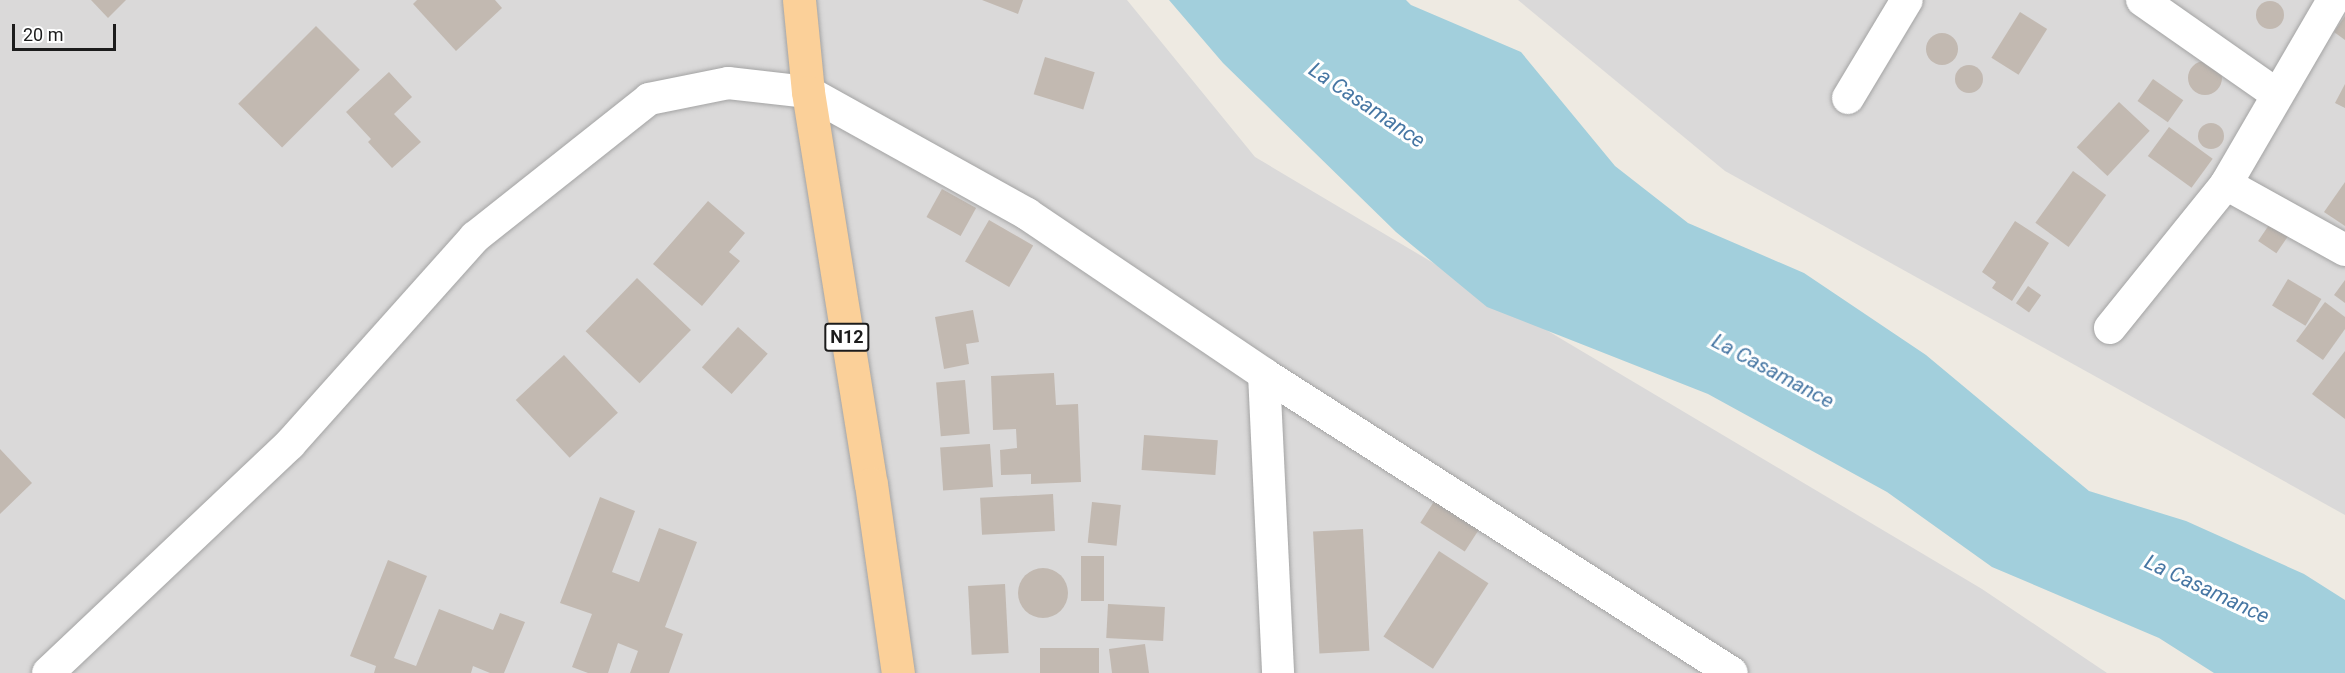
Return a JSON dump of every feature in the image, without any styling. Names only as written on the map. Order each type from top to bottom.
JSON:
[{"type":"main road","name":"N12","points":[[799,0],[808,92],[871,484],[898,673]]},
{"type":"street","points":[[1848,98],[1908,0]]},
{"type":"street","points":[[2142,0],[2276,94]]},
{"type":"street","points":[[2110,328],[2226,184],[2276,94],[2333,0]]},
{"type":"street","points":[[48,673],[290,444],[476,237],[649,99],[728,83],[808,92],[1027,214],[1264,374],[1732,673]]},
{"type":"street","points":[[2226,184],[2345,250]]},
{"type":"street","points":[[1264,374],[1278,673]]},
{"type":"shaded area","points":[[0,0],[1127,0],[1255,157],[1982,589],[2107,673],[0,673]]},
{"type":"shaded area","points":[[1518,0],[2345,0],[2345,515],[1725,171]]},
{"type":"water","name":"La Casamance","points":[[1169,0],[1406,0],[1411,5],[1521,52],[1615,166],[1688,223],[1804,273],[1926,355],[2089,491],[2186,521],[2304,574],[2345,600],[2345,673],[2214,673],[2159,638],[1992,567],[1887,492],[1708,394],[1487,307],[1396,232],[1223,63]]},
{"type":"building","points":[[91,0],[126,0],[108,18]]},
{"type":"building","points":[[417,0],[495,0],[502,8],[456,51],[413,4]]},
{"type":"building","points":[[982,0],[1023,0],[1018,14]]},
{"type":"building","points":[[2270,1],[2280,5],[2284,15],[2280,25],[2270,29],[2260,25],[2256,15],[2260,5]]},
{"type":"building","points":[[2020,12],[2047,29],[2019,75],[1991,58]]},
{"type":"building","points":[[2345,16],[2345,40],[2334,32]]},
{"type":"building","points":[[316,26],[360,70],[282,148],[238,104]]},
{"type":"building","points":[[1942,33],[1954,37],[1958,49],[1954,61],[1942,65],[1930,61],[1926,49],[1930,37]]},
{"type":"building","points":[[1045,57],[1095,72],[1083,109],[1034,94]]},
{"type":"building","points":[[2205,61],[2217,66],[2222,78],[2217,90],[2205,95],[2193,90],[2188,78],[2193,66]]},
{"type":"building","points":[[1969,65],[1979,69],[1983,79],[1979,89],[1969,93],[1959,89],[1955,79],[1959,69]]},
{"type":"building","points":[[389,72],[412,97],[394,114],[421,142],[392,168],[368,142],[371,139],[346,112]]},
{"type":"building","points":[[2153,79],[2183,100],[2168,122],[2138,101]]},
{"type":"building","points":[[2345,84],[2345,108],[2335,103]]},
{"type":"building","points":[[2119,102],[2150,131],[2107,176],[2077,147]]},
{"type":"building","points":[[2211,123],[2220,127],[2224,136],[2220,145],[2211,149],[2202,145],[2198,136],[2202,127]]},
{"type":"building","points":[[2169,127],[2213,159],[2192,188],[2148,156]]},
{"type":"building","points":[[2073,171],[2106,195],[2069,247],[2035,223]]},
{"type":"building","points":[[2345,182],[2345,226],[2324,212]]},
{"type":"building","points":[[942,189],[976,208],[961,236],[926,217]]},
{"type":"building","points":[[708,201],[745,233],[729,252],[740,261],[702,306],[653,264]]},
{"type":"building","points":[[989,220],[1033,246],[1009,287],[965,262]]},
{"type":"building","points":[[2015,221],[2049,243],[2012,301],[1992,288],[1996,282],[1982,272]]},
{"type":"building","points":[[2271,222],[2289,234],[2276,253],[2258,241]]},
{"type":"building","points":[[637,278],[691,330],[640,383],[586,331]]},
{"type":"building","points":[[2288,279],[2321,299],[2305,326],[2272,306]]},
{"type":"building","points":[[2345,280],[2345,303],[2334,295]]},
{"type":"building","points":[[2028,286],[2041,295],[2029,312],[2016,303]]},
{"type":"building","points":[[2325,302],[2345,317],[2345,329],[2323,360],[2296,341]]},
{"type":"building","points":[[973,310],[979,342],[966,344],[969,364],[944,369],[935,317]]},
{"type":"building","points":[[738,327],[768,354],[732,394],[702,367]]},
{"type":"building","points":[[2345,351],[2345,419],[2312,394]]},
{"type":"building","points":[[564,355],[618,413],[570,458],[516,400]]},
{"type":"building","points":[[1054,373],[1056,405],[1078,404],[1081,482],[1031,484],[1031,474],[1001,475],[1000,450],[1017,448],[1016,429],[993,430],[991,376]]},
{"type":"building","points":[[965,380],[970,434],[941,436],[936,383]]},
{"type":"building","points":[[1144,435],[1218,440],[1215,475],[1142,470]]},
{"type":"building","points":[[990,444],[993,487],[943,490],[940,447]]},
{"type":"building","points":[[0,449],[32,483],[0,514]]},
{"type":"building","points":[[1053,494],[1055,531],[982,535],[980,498]]},
{"type":"building","points":[[600,497],[635,511],[612,572],[639,582],[659,528],[697,542],[665,627],[683,634],[669,673],[630,673],[638,651],[618,643],[608,673],[588,673],[572,667],[592,614],[560,603]]},
{"type":"building","points":[[1435,500],[1479,529],[1465,552],[1420,523]]},
{"type":"building","points":[[1092,502],[1121,505],[1117,546],[1088,543]]},
{"type":"building","points":[[1363,529],[1369,651],[1319,653],[1313,532]]},
{"type":"building","points":[[1439,551],[1488,583],[1433,669],[1383,637]]},
{"type":"building","points":[[1081,556],[1104,556],[1104,601],[1081,601]]},
{"type":"building","points":[[388,560],[427,576],[394,658],[416,666],[439,609],[493,630],[500,613],[525,622],[504,673],[490,673],[473,666],[471,673],[374,673],[376,666],[350,656]]},
{"type":"building","points":[[1043,568],[1052,570],[1063,579],[1068,593],[1066,602],[1057,613],[1043,618],[1034,616],[1023,607],[1018,593],[1020,584],[1029,573]]},
{"type":"building","points":[[1005,584],[1009,653],[972,655],[968,586]]},
{"type":"building","points":[[1108,604],[1165,607],[1163,641],[1106,638]]},
{"type":"building","points":[[1145,644],[1149,673],[1112,673],[1109,649]]},
{"type":"building","points":[[1040,648],[1099,648],[1099,673],[1040,673]]}]
